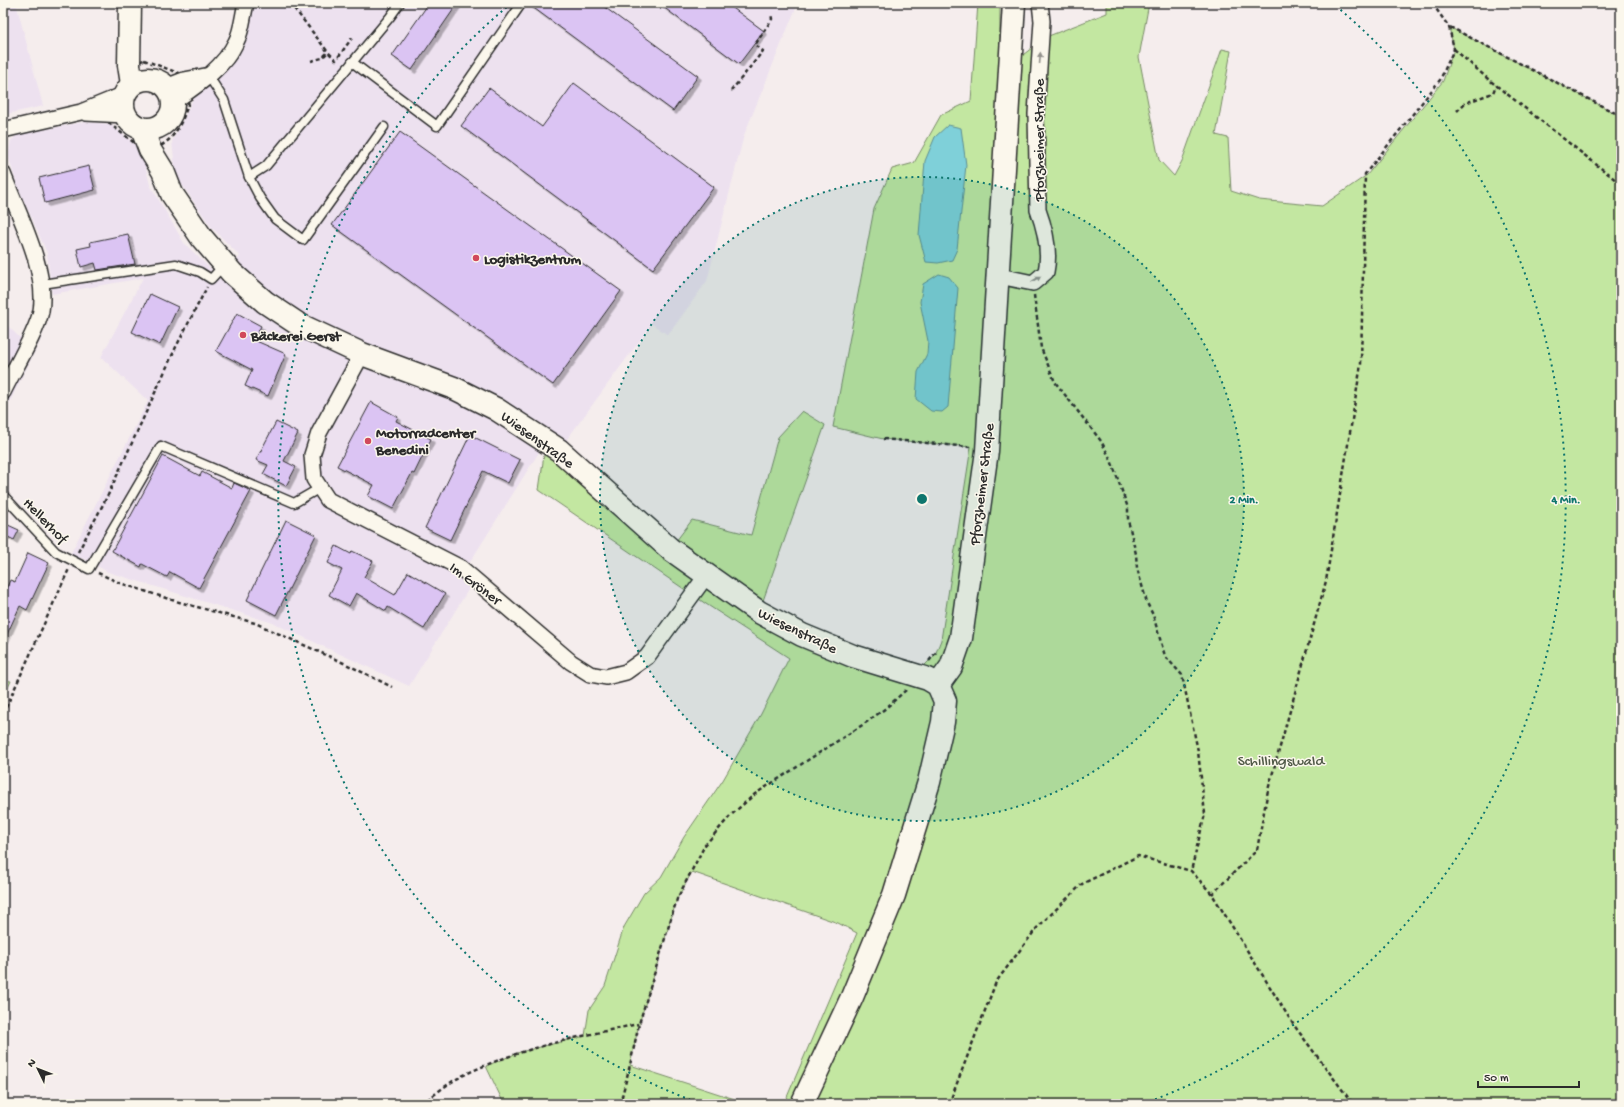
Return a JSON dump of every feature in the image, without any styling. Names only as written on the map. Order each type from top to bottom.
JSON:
[{"type":"street","points":[[130,3],[129,40],[122,91],[129,121],[153,138],[170,117],[173,88]]},
{"type":"street","points":[[3,130],[43,119],[81,112],[122,91],[139,80],[173,88],[208,75],[225,60],[237,42],[246,3]]},
{"type":"street","name":"Pforzheimer Straße","points":[[938,685],[950,667],[961,638],[987,451],[999,276],[1014,3]]},
{"type":"street","name":"Pforzheimer Straße","points":[[1033,283],[1046,272],[1048,261],[1043,224],[1038,210],[1036,114],[1042,20],[1040,3]]},
{"type":"street","name":"Wiesenstraße","points":[[153,138],[172,194],[202,238],[218,271],[298,324],[362,354],[454,388],[496,409],[559,450],[670,549],[706,576],[759,612],[802,635],[853,656],[928,679],[938,685]]},
{"type":"street","points":[[3,174],[36,257],[43,290],[40,313],[3,392]]},
{"type":"street","points":[[999,276],[1033,283]]},
{"type":"street","name":"Im Gröner","points":[[362,354],[319,432],[312,455],[314,479],[328,500],[461,568],[571,662],[590,674],[606,677],[626,672],[647,657],[706,576]]},
{"type":"street","points":[[802,1104],[852,997],[894,895],[929,782],[943,722],[945,701],[938,685]]},
{"type":"lane","points":[[249,177],[266,166],[400,3]]},
{"type":"lane","points":[[352,62],[437,126],[522,3]]},
{"type":"lane","points":[[208,75],[224,100],[249,177],[260,198],[275,219],[303,240],[384,127]]},
{"type":"lane","points":[[42,284],[176,264],[200,272],[218,271]]},
{"type":"lane","points":[[89,569],[161,446],[294,503],[320,488]]},
{"type":"lane","name":"Hellerhof","points":[[3,495],[56,552],[72,562],[89,569]]},
{"type":"path","points":[[290,3],[328,52],[336,60],[352,38]]},
{"type":"path","points":[[1432,3],[1449,27],[1454,49],[1496,85],[1621,184]]},
{"type":"path","points":[[731,91],[763,51],[755,45],[772,19],[771,14]]},
{"type":"path","points":[[1449,27],[1621,116]]},
{"type":"path","points":[[1212,894],[1257,850],[1268,790],[1326,581],[1360,364],[1366,174],[1440,80],[1454,49]]},
{"type":"path","points":[[311,61],[322,58],[328,52]]},
{"type":"path","points":[[144,60],[181,74],[173,88],[191,96],[182,122],[166,144],[153,138],[145,151],[106,121],[122,91],[144,60]]},
{"type":"path","points":[[122,91],[101,98],[115,91],[120,85],[124,73],[122,67],[122,91]]},
{"type":"path","points":[[1457,111],[1465,103],[1493,93],[1496,85]]},
{"type":"path","points":[[3,714],[72,562],[108,495],[176,347],[218,271]]},
{"type":"path","points":[[1033,283],[1041,348],[1054,382],[1100,441],[1110,460],[1128,508],[1128,520],[1136,554],[1136,568],[1147,603],[1153,615],[1165,656],[1182,675],[1198,751],[1206,814],[1191,871]]},
{"type":"path","points":[[883,439],[971,447],[987,451]]},
{"type":"path","points":[[89,569],[120,583],[254,623],[346,664],[392,687]]},
{"type":"path","points":[[620,1104],[638,1024],[678,899],[705,845],[731,815],[755,794],[840,740],[886,708],[905,691],[915,675]]},
{"type":"path","points":[[949,1104],[996,982],[1036,928],[1082,884],[1138,856],[1191,871],[1212,894],[1293,1024],[1353,1104]]},
{"type":"path","points":[[422,1104],[461,1077],[520,1052],[552,1043],[638,1024]]},
{"type":"shaded area","points":[[3,3],[16,3],[43,106],[3,115]]},
{"type":"shaded area","points":[[252,3],[798,3],[744,135],[707,281],[668,335],[652,324],[559,450],[546,441],[465,570],[476,577],[409,686],[273,623],[108,572],[84,559],[70,555],[148,401],[101,357],[143,278],[52,294],[47,253],[17,185],[8,155],[11,141],[17,135],[84,122],[110,124],[141,149],[150,185],[184,243],[222,280],[240,256],[212,228],[176,176],[172,142],[195,95]]},
{"type":"shaded area","points":[[3,321],[19,337],[42,337],[3,415]]},
{"type":"green space","name":"Schillingswald","points":[[978,3],[1000,3],[999,269],[1019,58],[1046,37],[1107,13],[1107,3],[1149,3],[1139,57],[1159,160],[1174,176],[1182,161],[1222,49],[1231,51],[1216,135],[1228,138],[1231,191],[1259,200],[1322,206],[1367,175],[1443,81],[1454,49],[1449,27],[1621,116],[1621,1104],[784,1104],[857,933],[838,923],[692,872],[677,899],[639,1024],[630,1065],[750,1104],[504,1104],[486,1066],[520,1052],[585,1036],[589,1010],[605,986],[624,927],[644,893],[661,877],[684,837],[723,780],[761,714],[789,658],[706,604],[539,490],[546,441],[670,549],[692,520],[751,535],[778,437],[802,411],[825,425],[759,612],[915,675],[935,655],[941,640],[971,447],[883,439],[833,427],[874,209],[892,169],[914,163],[941,115],[971,101]]},
{"type":"green space","points":[[3,680],[11,681],[3,698]]},
{"type":"water","points":[[948,125],[961,128],[966,165],[957,249],[952,260],[938,263],[926,262],[919,235],[925,161],[935,137]]},
{"type":"water","points":[[939,274],[949,277],[958,288],[948,407],[942,412],[931,411],[916,399],[918,372],[927,354],[928,341],[920,302],[923,284]]},
{"type":"building","points":[[429,3],[458,3],[412,70],[392,56]]},
{"type":"building","points":[[527,3],[599,3],[698,76],[673,111]]},
{"type":"building","points":[[658,3],[726,3],[764,31],[739,64]]},
{"type":"building","points":[[574,83],[714,187],[653,269],[461,126],[489,88],[542,127]]},
{"type":"building","name":"Logistikzentrum","points":[[400,132],[621,291],[553,385],[332,225]]},
{"type":"building","points":[[89,166],[95,190],[45,203],[39,178]]},
{"type":"building","points":[[128,234],[135,264],[97,270],[95,263],[81,267],[77,249],[91,246],[90,242]]},
{"type":"building","points":[[150,294],[178,307],[160,345],[132,332]]},
{"type":"building","points":[[237,313],[261,326],[254,340],[286,354],[268,396],[245,386],[252,370],[216,351]]},
{"type":"building","points":[[371,402],[398,417],[396,421],[431,439],[414,474],[412,473],[393,509],[368,496],[374,485],[337,466]]},
{"type":"building","points":[[276,422],[298,433],[284,461],[296,467],[286,486],[263,474],[268,465],[256,460]]},
{"type":"building","points":[[470,435],[520,460],[508,483],[483,471],[450,540],[425,528]]},
{"type":"building","points":[[163,456],[200,476],[202,472],[232,488],[234,483],[251,491],[199,588],[170,572],[167,577],[142,564],[141,567],[112,551]]},
{"type":"building","points":[[286,520],[316,535],[276,615],[247,600]]},
{"type":"building","points":[[8,525],[19,530],[14,540],[4,535]]},
{"type":"building","points":[[336,546],[351,554],[352,551],[373,561],[364,577],[395,595],[408,572],[445,594],[424,629],[388,607],[386,611],[356,593],[349,606],[329,595],[342,570],[328,563]]},
{"type":"building","points":[[28,553],[49,563],[27,610],[20,606],[3,643],[3,596],[10,580],[15,582]]},
{"type":"place","name":"Logistikzentrum","points":[[476,258]]},
{"type":"place","name":"Bäckerei Gerst","points":[[243,335]]},
{"type":"place","name":"Motorradcenter Benedini","points":[[368,441]]}]
